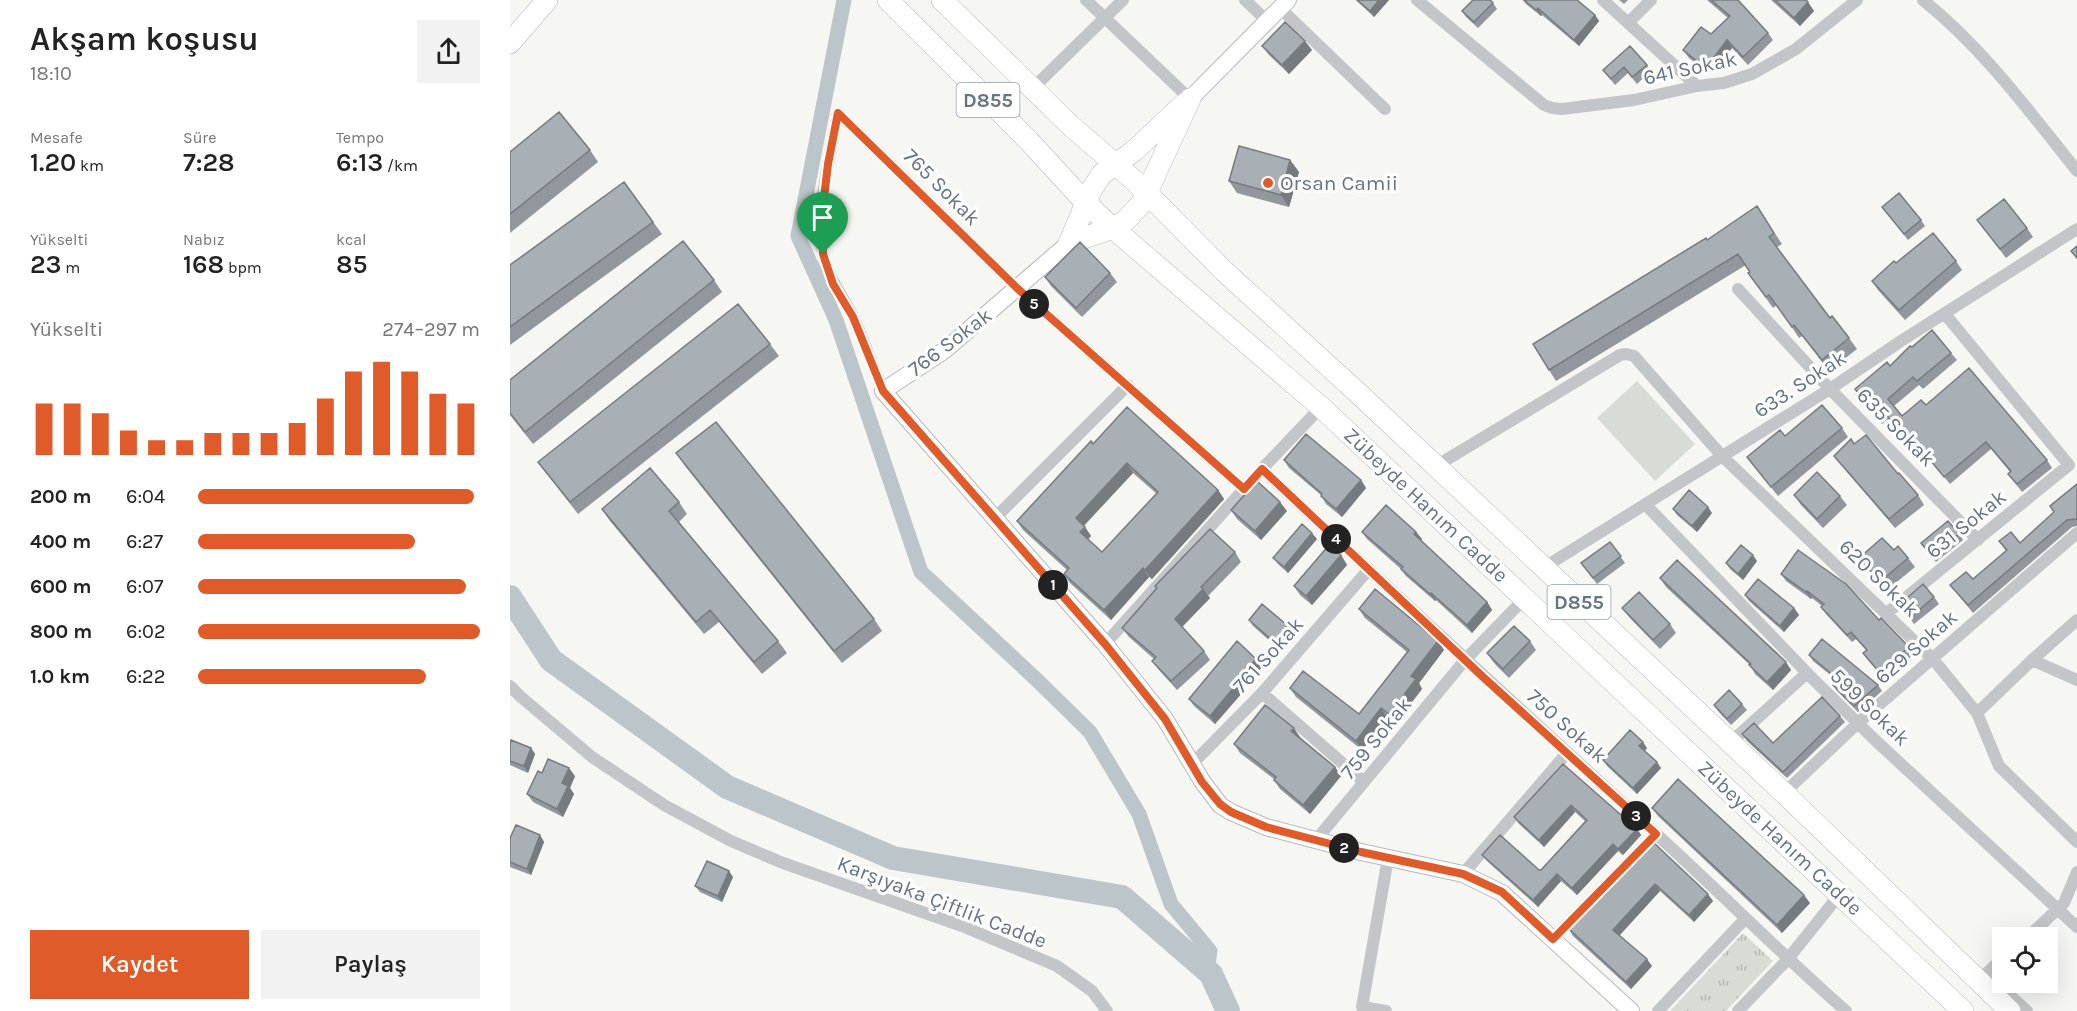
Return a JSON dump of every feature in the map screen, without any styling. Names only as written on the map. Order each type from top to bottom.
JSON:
[{"type":"highway","points":[[510,43],[547,0]]},
{"type":"highway","name":"Zübeyde Hanım Cadde","points":[[888,0],[1029,141],[1086,203],[1321,407],[1963,1011]]},
{"type":"highway","name":"Zübeyde Hanım Cadde","points":[[942,0],[1070,125],[1117,164],[1225,272],[1358,393],[1784,793],[2010,1011]]},
{"type":"highway","points":[[1069,243],[1086,203],[1102,174],[1117,164],[1190,99]]},
{"type":"highway","points":[[1069,243],[1113,228],[1132,214],[1142,203],[1190,99]]},
{"type":"street","points":[[1086,0],[1190,99],[1284,4],[1385,109]]},
{"type":"street","points":[[1032,89],[1123,0]]},
{"type":"street","points":[[1245,0],[1267,21]]},
{"type":"street","name":"641 Sokak","points":[[1417,0],[1544,105],[1562,109],[1634,100],[1696,86],[1724,83],[1752,74],[1796,49],[1857,0]]},
{"type":"street","points":[[1603,0],[1696,86]]},
{"type":"street","points":[[1628,23],[1651,0]]},
{"type":"street","points":[[1923,0],[1946,18],[1987,60],[2077,171]]},
{"type":"street","name":"765 Sokak","points":[[883,391],[853,317],[833,284],[823,254],[822,215],[828,164],[838,113],[1018,289],[1244,489]]},
{"type":"street","name":"633. Sokak","points":[[1543,568],[1830,389],[1900,341],[2077,230]]},
{"type":"street","name":"766 Sokak","points":[[883,391],[945,350],[1069,243]]},
{"type":"street","name":"635 Sokak","points":[[1738,289],[1830,389],[1978,540]]},
{"type":"street","name":"631 Sokak","points":[[1887,613],[2069,465],[1945,314]]},
{"type":"street","name":"620 Sokak","points":[[1436,466],[1613,358],[1626,354],[1634,356],[1722,456],[1933,659],[1977,713],[1999,766],[2077,842]]},
{"type":"street","points":[[995,518],[1128,385]]},
{"type":"street","points":[[883,391],[1105,644],[1165,719],[1202,782],[1220,804],[1231,812],[1266,827],[1388,858],[1463,874],[1502,892],[1631,1011]]},
{"type":"street","points":[[1105,644],[1262,469],[1321,407]]},
{"type":"street","name":"750 Sokak","points":[[1262,469],[1465,660],[1656,834],[1787,960],[1846,1011]]},
{"type":"street","name":"599 Sokak","points":[[1646,505],[1858,723],[2077,927]]},
{"type":"street","name":"629 Sokak","points":[[1784,793],[1858,723],[2077,533]]},
{"type":"street","name":"761 Sokak","points":[[1192,764],[1262,693],[1369,569]]},
{"type":"street","name":"759 Sokak","points":[[1316,840],[1465,660],[1525,598]]},
{"type":"street","points":[[1977,713],[2077,620]]},
{"type":"street","points":[[2032,660],[2077,680]]},
{"type":"street","points":[[1730,743],[1807,673]]},
{"type":"street","name":"Karşıyaka Çiftlik Cadde","points":[[510,686],[592,757],[664,805],[731,841],[783,863],[962,926],[1057,966],[1092,991],[1107,1011]]},
{"type":"street","points":[[1262,693],[1364,782]]},
{"type":"street","points":[[1463,874],[1567,753]]},
{"type":"street","points":[[1553,939],[1656,834]]},
{"type":"street","points":[[1386,1011],[1362,1007],[1388,858]]},
{"type":"street","points":[[2039,927],[2064,903],[2077,872]]},
{"type":"street","points":[[1738,1011],[1787,960],[1840,894]]},
{"type":"street","points":[[1658,1011],[1745,919]]},
{"type":"street","points":[[1992,968],[1986,974],[1992,979]]},
{"type":"street","points":[[2007,993],[2027,1011]]},
{"type":"green space","points":[[1637,381],[1695,444],[1655,481],[1597,418]]},
{"type":"green space","points":[[1743,933],[1773,961],[1726,1011],[1670,1011]]},
{"type":"building","points":[[1357,0],[1379,0],[1370,11]]},
{"type":"building","points":[[1473,0],[1490,0],[1493,3],[1474,22],[1462,11]]},
{"type":"building","points":[[1524,0],[1577,0],[1595,15],[1574,40],[1538,8],[1536,10]]},
{"type":"building","points":[[1711,0],[1738,0],[1768,33],[1743,57],[1727,40],[1715,56],[1702,65],[1683,50],[1701,27],[1711,34],[1730,16]]},
{"type":"building","points":[[1775,0],[1806,0],[1808,2],[1794,18]]},
{"type":"building","points":[[1285,22],[1305,41],[1282,65],[1262,46]]},
{"type":"building","points":[[1630,46],[1647,65],[1632,77],[1624,67],[1611,79],[1603,70]]},
{"type":"building","points":[[559,112],[590,150],[510,214],[510,152]]},
{"type":"building","points":[[1239,146],[1290,160],[1281,195],[1229,181]]},
{"type":"building","points":[[624,182],[653,222],[510,327],[510,265]]},
{"type":"building","points":[[1899,193],[1921,220],[1904,234],[1882,207]]},
{"type":"building","points":[[2004,199],[2027,228],[2000,249],[1977,220]]},
{"type":"building","points":[[1757,206],[1774,233],[1769,237],[1830,318],[1832,316],[1849,338],[1822,360],[1794,325],[1792,327],[1769,295],[1766,297],[1748,273],[1750,272],[1738,254],[1549,370],[1533,344],[1706,238],[1707,240]]},
{"type":"building","points":[[1933,233],[1956,261],[1899,310],[1872,281],[1894,261],[1896,263]]},
{"type":"building","points":[[683,241],[714,280],[525,432],[510,413],[510,380]]},
{"type":"building","points":[[1080,242],[1110,273],[1076,308],[1045,277]]},
{"type":"building","points":[[2077,246],[2077,258],[2071,251]]},
{"type":"building","points":[[738,304],[770,344],[570,502],[538,462]]},
{"type":"building","points":[[1932,330],[1951,353],[1917,381],[1913,377],[1888,399],[1902,416],[1921,400],[1926,405],[1969,368],[2047,460],[2017,484],[2008,474],[2011,471],[1986,442],[1944,477],[1918,445],[1915,448],[1883,411],[1877,416],[1855,389],[1887,362],[1890,366],[1910,346],[1912,347]]},
{"type":"building","points":[[1822,405],[1842,428],[1771,487],[1747,457],[1780,430],[1785,436]]},
{"type":"building","points":[[1127,407],[1218,490],[1145,570],[1143,568],[1104,610],[1064,574],[1069,568],[1017,521],[1091,441],[1093,444]],"holes":[[[1127,463],[1158,492],[1102,552],[1080,532],[1085,527],[1076,518]]]},
{"type":"building","points":[[716,422],[874,619],[834,651],[676,453]]},
{"type":"building","points":[[1306,434],[1361,480],[1336,509],[1284,460]]},
{"type":"building","points":[[1866,435],[1918,495],[1889,519],[1834,456],[1851,439],[1854,444]]},
{"type":"building","points":[[650,468],[679,502],[669,511],[778,641],[754,662],[710,610],[696,622],[602,509]]},
{"type":"building","points":[[1817,472],[1840,496],[1817,519],[1794,495]]},
{"type":"building","points":[[1257,481],[1280,502],[1255,531],[1231,510]]},
{"type":"building","points":[[2077,484],[2076,519],[2067,520],[1968,605],[1950,585],[1966,572],[1973,579],[2007,550],[1999,541],[2011,532],[2020,543],[2054,512],[2050,506]]},
{"type":"building","points":[[1689,490],[1708,507],[1692,526],[1673,509]]},
{"type":"building","points":[[1386,505],[1487,602],[1467,625],[1401,569],[1403,567],[1362,532]]},
{"type":"building","points":[[1948,521],[1959,534],[1932,556],[1921,543]]},
{"type":"building","points":[[1302,524],[1312,533],[1284,567],[1273,558]]},
{"type":"building","points":[[1210,529],[1235,552],[1201,587],[1203,589],[1175,619],[1204,651],[1171,681],[1152,661],[1156,657],[1122,628],[1157,588],[1155,586]]},
{"type":"building","points":[[1882,538],[1894,550],[1898,546],[1908,558],[1880,582],[1859,558]]},
{"type":"building","points":[[1610,542],[1621,556],[1593,578],[1581,563]]},
{"type":"building","points":[[1329,545],[1341,555],[1306,596],[1294,586]]},
{"type":"building","points":[[1741,545],[1753,555],[1738,574],[1726,563]]},
{"type":"building","points":[[1798,550],[1846,584],[1879,620],[1881,618],[1909,647],[1880,673],[1863,653],[1867,650],[1851,632],[1847,635],[1821,607],[1824,604],[1781,574]]},
{"type":"building","points":[[1677,560],[1786,662],[1767,682],[1660,578]]},
{"type":"building","points":[[1758,579],[1794,608],[1780,626],[1745,595]]},
{"type":"building","points":[[1923,584],[1934,597],[1910,618],[1899,605]]},
{"type":"building","points":[[1375,589],[1438,641],[1411,676],[1416,679],[1389,714],[1381,708],[1356,741],[1290,688],[1303,671],[1359,714],[1409,650],[1359,609]]},
{"type":"building","points":[[1639,592],[1670,624],[1653,640],[1622,608]]},
{"type":"building","points":[[1262,604],[1288,626],[1274,642],[1249,620]]},
{"type":"building","points":[[1514,626],[1530,641],[1503,669],[1487,653]]},
{"type":"building","points":[[1822,639],[1878,685],[1854,706],[1833,685],[1839,680],[1809,655]]},
{"type":"building","points":[[1237,641],[1256,659],[1210,716],[1189,699]]},
{"type":"building","points":[[1729,690],[1742,704],[1727,719],[1714,705]]},
{"type":"building","points":[[1822,697],[1840,716],[1783,772],[1742,734],[1754,723],[1773,743]]},
{"type":"building","points":[[1265,705],[1294,728],[1291,731],[1335,767],[1303,805],[1274,780],[1276,777],[1234,744]]},
{"type":"building","points":[[1630,730],[1643,742],[1639,746],[1657,762],[1633,788],[1603,760]]},
{"type":"building","points":[[511,740],[531,748],[524,766],[510,761]]},
{"type":"building","points":[[548,759],[569,768],[562,783],[568,786],[557,809],[527,794],[538,771],[542,773]]},
{"type":"building","points":[[1563,764],[1637,829],[1618,849],[1613,844],[1572,888],[1557,874],[1533,900],[1482,855],[1500,835],[1541,870],[1587,820],[1571,805],[1539,840],[1514,817]]},
{"type":"building","points":[[1678,779],[1804,895],[1777,925],[1652,808]]},
{"type":"building","points":[[516,825],[540,835],[527,869],[510,862],[510,838]]},
{"type":"building","points":[[1653,842],[1708,894],[1689,915],[1655,884],[1613,930],[1647,959],[1626,982],[1569,929]]},
{"type":"building","points":[[707,861],[729,871],[718,896],[695,886]]},
{"type":"waterway","points":[[844,0],[798,236],[836,320],[921,572],[1090,732],[1139,814],[1171,904],[1210,951],[1207,971]]},
{"type":"waterway","points":[[510,597],[551,660],[727,787],[893,858],[1122,897],[1211,974],[1228,1011]]},
{"type":"place","name":"Orsan Camii","points":[[1268,183]]},
{"type":"route","points":[[838,113],[1018,289],[1244,489],[1262,469],[1483,677],[1656,834],[1553,939],[1502,892],[1463,874],[1361,852],[1266,827],[1231,812],[1220,804],[1202,782],[1165,719],[1105,644],[883,391],[853,317],[833,284],[823,254],[822,215],[828,164],[838,113]]}]
